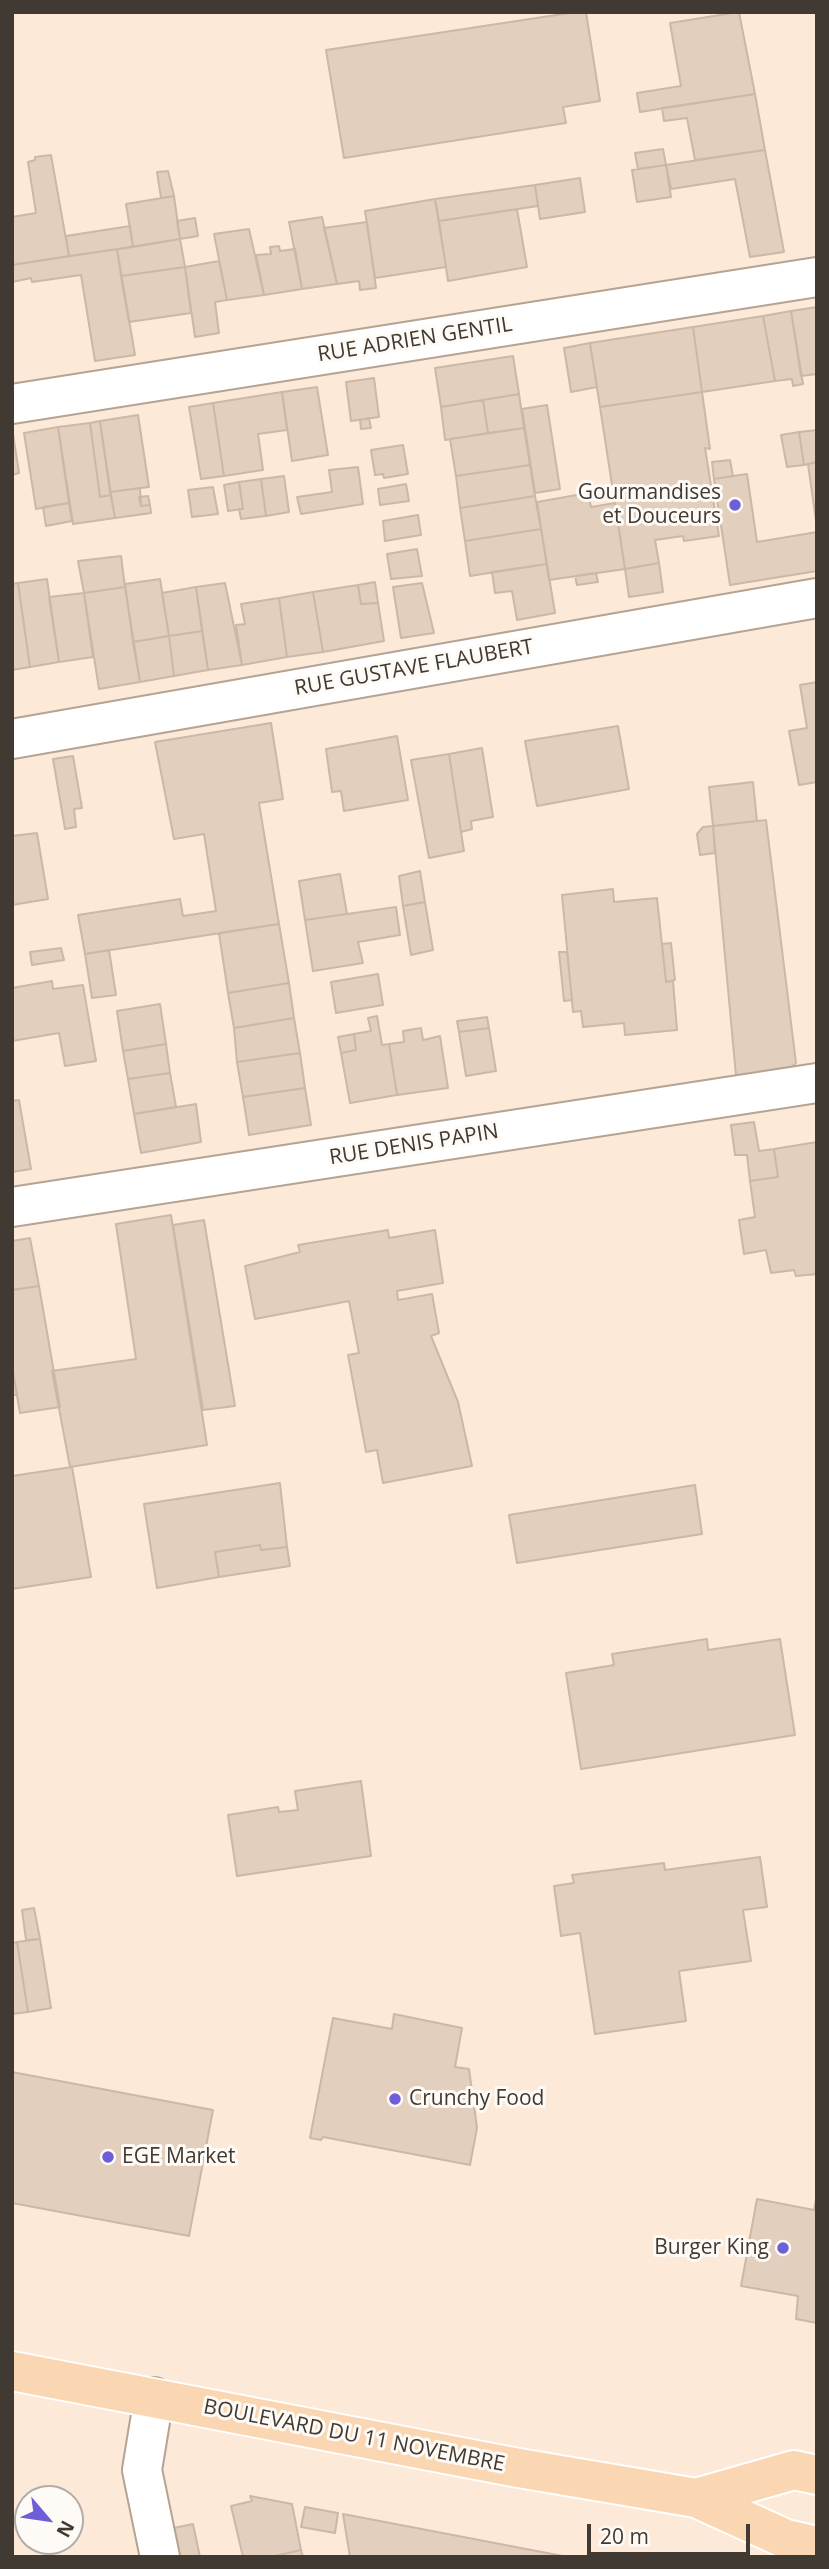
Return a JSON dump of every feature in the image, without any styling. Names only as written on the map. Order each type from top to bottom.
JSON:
[{"type":"main road","name":"BOULEVARD DU 11 NOVEMBRE","points":[[12,2371],[513,2467],[696,2498],[786,2539],[817,2546]]},
{"type":"main road","name":"BOULEVARD DU 11 NOVEMBRE","points":[[696,2498],[794,2470],[817,2475]]},
{"type":"street","name":"RUE ADRIEN GENTIL","points":[[12,404],[817,277]]},
{"type":"street","name":"RUE GUSTAVE FLAUBERT","points":[[12,739],[817,598]]},
{"type":"street","name":"RUE DENIS PAPIN","points":[[12,1207],[817,1083]]},
{"type":"street","points":[[154,2398],[142,2470],[160,2557]]},
{"type":"building","points":[[586,12],[600,101],[563,107],[566,123],[344,158],[326,50]]},
{"type":"building","points":[[739,12],[755,94],[640,112],[637,93],[681,86],[670,23]]},
{"type":"building","points":[[755,94],[765,150],[695,160],[687,118],[664,121],[662,108]]},
{"type":"building","points":[[663,149],[666,165],[638,169],[635,153]]},
{"type":"building","points":[[765,150],[784,252],[750,257],[735,179],[671,189],[666,165]]},
{"type":"building","points":[[51,155],[69,256],[12,265],[12,217],[36,213],[28,162],[35,160],[35,157]]},
{"type":"building","points":[[666,165],[671,197],[637,202],[632,170]]},
{"type":"building","points":[[168,171],[174,196],[161,198],[157,172]]},
{"type":"building","points":[[580,178],[585,212],[540,219],[535,185]]},
{"type":"building","points":[[535,185],[538,206],[439,221],[435,199]]},
{"type":"building","points":[[174,196],[180,239],[133,247],[126,204]]},
{"type":"building","points":[[435,199],[446,267],[375,278],[365,211]]},
{"type":"building","points":[[517,209],[527,267],[448,281],[439,221]]},
{"type":"building","points":[[322,217],[337,284],[302,289],[289,222]]},
{"type":"building","points":[[195,218],[198,236],[180,239],[177,221]]},
{"type":"building","points":[[367,222],[376,288],[360,290],[359,281],[337,284],[324,228]]},
{"type":"building","points":[[130,226],[133,247],[69,256],[66,236]]},
{"type":"building","points":[[249,229],[264,295],[227,300],[214,234]]},
{"type":"building","points":[[180,239],[185,267],[121,276],[117,249]]},
{"type":"building","points":[[279,246],[280,251],[295,249],[302,289],[264,295],[256,255],[271,254],[270,247]]},
{"type":"building","points":[[117,249],[135,355],[95,361],[81,275],[12,282],[12,265]]},
{"type":"building","points":[[219,261],[227,300],[215,302],[219,333],[195,337],[185,267]]},
{"type":"building","points":[[185,267],[191,313],[129,322],[121,276]]},
{"type":"building","points":[[817,307],[817,374],[801,376],[791,311]]},
{"type":"building","points":[[791,311],[803,384],[793,386],[792,379],[775,381],[763,316]]},
{"type":"building","points":[[763,316],[775,381],[702,392],[693,327]]},
{"type":"building","points":[[693,327],[702,392],[600,407],[590,343]]},
{"type":"building","points":[[590,343],[597,387],[571,392],[564,348]]},
{"type":"building","points":[[513,356],[519,394],[441,407],[435,368]]},
{"type":"building","points":[[374,378],[379,417],[351,421],[346,382]]},
{"type":"building","points":[[317,387],[328,455],[292,461],[282,392]]},
{"type":"building","points":[[282,392],[287,430],[258,434],[263,470],[224,476],[213,403]]},
{"type":"building","points":[[702,392],[710,449],[705,448],[719,536],[684,541],[683,536],[655,540],[659,563],[625,569],[600,407]]},
{"type":"building","points":[[519,394],[524,428],[488,433],[483,400]]},
{"type":"building","points":[[483,400],[488,433],[445,440],[441,407]]},
{"type":"building","points":[[213,403],[224,476],[201,479],[189,407]]},
{"type":"building","points":[[547,405],[560,489],[535,493],[522,409]]},
{"type":"building","points":[[138,415],[149,487],[110,492],[100,421]]},
{"type":"building","points":[[369,418],[371,428],[361,429],[360,420]]},
{"type":"building","points":[[100,421],[111,495],[100,497],[90,423]]},
{"type":"building","points":[[90,423],[100,497],[111,495],[115,518],[73,524],[58,427]]},
{"type":"building","points":[[58,427],[69,503],[36,509],[24,433]]},
{"type":"building","points":[[524,428],[530,465],[456,476],[450,439]]},
{"type":"building","points":[[817,430],[817,462],[804,465],[799,432]]},
{"type":"building","points":[[799,432],[804,465],[787,467],[781,435]]},
{"type":"building","points":[[12,434],[19,473],[12,475]]},
{"type":"building","points":[[403,445],[408,474],[384,478],[383,474],[375,475],[371,450]]},
{"type":"building","points":[[730,460],[733,476],[714,479],[712,462]]},
{"type":"building","points":[[817,462],[817,528],[808,464]]},
{"type":"building","points":[[530,465],[535,496],[460,508],[456,476]]},
{"type":"building","points":[[358,467],[363,504],[301,514],[297,497],[332,492],[329,470]]},
{"type":"building","name":"Gourmandises et Douceurs","points":[[747,474],[757,542],[817,532],[817,571],[730,585],[714,479]]},
{"type":"building","points":[[284,476],[289,512],[266,516],[261,479]]},
{"type":"building","points":[[261,479],[266,516],[241,519],[239,509],[243,509],[239,482]]},
{"type":"building","points":[[239,482],[243,509],[228,511],[224,485]]},
{"type":"building","points":[[406,484],[409,501],[380,505],[378,489]]},
{"type":"building","points":[[213,487],[218,514],[192,517],[188,490]]},
{"type":"building","points":[[140,488],[141,506],[150,505],[151,513],[115,518],[110,492]]},
{"type":"building","points":[[588,493],[591,507],[615,503],[625,569],[549,580],[537,502]]},
{"type":"building","points":[[148,496],[150,505],[141,506],[139,497]]},
{"type":"building","points":[[535,496],[541,529],[465,541],[460,508]]},
{"type":"building","points":[[69,503],[72,521],[46,526],[43,507]]},
{"type":"building","points":[[418,515],[421,535],[385,541],[383,521]]},
{"type":"building","points":[[541,529],[547,564],[470,576],[465,541]]},
{"type":"building","points":[[417,549],[422,576],[391,579],[387,554]]},
{"type":"building","points":[[121,556],[125,587],[84,593],[78,561]]},
{"type":"building","points":[[659,563],[663,592],[629,597],[625,569]]},
{"type":"building","points":[[547,564],[555,613],[517,620],[512,591],[495,593],[492,572]]},
{"type":"building","points":[[596,573],[598,582],[577,585],[575,576]]},
{"type":"building","points":[[47,579],[59,662],[30,667],[18,583]]},
{"type":"building","points":[[160,579],[169,636],[133,642],[125,584]]},
{"type":"building","points":[[375,582],[378,603],[361,604],[358,585]]},
{"type":"building","points":[[18,583],[30,667],[12,670],[12,584]]},
{"type":"building","points":[[225,583],[242,665],[208,670],[196,587]]},
{"type":"building","points":[[422,583],[434,633],[401,638],[393,587]]},
{"type":"building","points":[[358,585],[361,604],[378,603],[384,641],[323,652],[313,592]]},
{"type":"building","points":[[125,587],[140,682],[99,689],[84,593]]},
{"type":"building","points":[[196,587],[202,631],[169,636],[162,593]]},
{"type":"building","points":[[313,592],[323,652],[287,657],[279,598]]},
{"type":"building","points":[[84,593],[93,657],[59,662],[49,597]]},
{"type":"building","points":[[279,598],[287,657],[242,665],[236,625],[245,624],[241,604]]},
{"type":"building","points":[[202,631],[208,670],[174,676],[169,636]]},
{"type":"building","points":[[169,636],[174,676],[140,682],[133,642]]},
{"type":"building","points":[[817,682],[817,782],[799,785],[789,731],[807,728],[800,685]]},
{"type":"building","points":[[271,723],[283,799],[259,803],[279,924],[85,954],[78,915],[180,899],[183,916],[216,911],[204,834],[174,839],[155,742]]},
{"type":"building","points":[[618,726],[629,789],[537,806],[525,741]]},
{"type":"building","points":[[397,736],[408,800],[344,811],[341,791],[332,792],[326,749]]},
{"type":"building","points":[[482,748],[493,817],[471,821],[472,829],[461,832],[449,754]]},
{"type":"building","points":[[449,754],[464,851],[429,858],[411,760]]},
{"type":"building","points":[[73,756],[82,808],[74,809],[76,827],[65,829],[53,759]]},
{"type":"building","points":[[753,782],[757,821],[713,826],[709,787]]},
{"type":"building","points":[[766,820],[796,1063],[788,1070],[736,1076],[713,826]]},
{"type":"building","points":[[713,826],[715,853],[700,855],[697,834],[703,827]]},
{"type":"building","points":[[37,833],[48,899],[12,905],[12,836]]},
{"type":"building","points":[[420,871],[425,902],[403,906],[399,876]]},
{"type":"building","points":[[340,874],[347,914],[305,920],[299,881]]},
{"type":"building","points":[[613,889],[614,902],[657,898],[666,982],[673,981],[677,1030],[625,1035],[624,1023],[583,1027],[581,1011],[573,1012],[562,895]]},
{"type":"building","points":[[425,902],[433,950],[411,955],[403,906]]},
{"type":"building","points":[[396,907],[400,935],[358,942],[363,963],[313,971],[305,920]]},
{"type":"building","points":[[279,924],[289,983],[228,993],[219,933]]},
{"type":"building","points":[[671,943],[675,980],[666,982],[662,944]]},
{"type":"building","points":[[61,948],[64,960],[32,965],[30,952]]},
{"type":"building","points":[[109,950],[116,995],[92,998],[85,954]]},
{"type":"building","points":[[559,952],[567,952],[572,1000],[564,1001]]},
{"type":"building","points":[[378,974],[383,1005],[336,1013],[331,982]]},
{"type":"building","points":[[52,981],[53,989],[83,985],[96,1061],[65,1066],[59,1033],[12,1041],[12,988]]},
{"type":"building","points":[[289,983],[294,1018],[234,1028],[228,993]]},
{"type":"building","points":[[160,1004],[166,1044],[123,1051],[117,1011]]},
{"type":"building","points":[[377,1016],[382,1045],[389,1044],[397,1095],[350,1103],[341,1053],[356,1050],[354,1034],[371,1031],[368,1018]]},
{"type":"building","points":[[487,1017],[489,1028],[459,1032],[457,1021]]},
{"type":"building","points":[[294,1018],[300,1053],[237,1062],[234,1028]]},
{"type":"building","points":[[421,1028],[423,1040],[440,1036],[448,1088],[397,1095],[389,1044],[404,1042],[403,1031]]},
{"type":"building","points":[[489,1028],[496,1071],[466,1076],[459,1032]]},
{"type":"building","points":[[354,1034],[356,1050],[341,1053],[338,1037]]},
{"type":"building","points":[[166,1044],[170,1073],[128,1079],[123,1051]]},
{"type":"building","points":[[300,1053],[305,1088],[243,1097],[237,1062]]},
{"type":"building","points":[[170,1073],[176,1107],[134,1114],[128,1079]]},
{"type":"building","points":[[305,1088],[311,1125],[249,1135],[243,1097]]},
{"type":"building","points":[[19,1100],[31,1169],[12,1172],[12,1101]]},
{"type":"building","points":[[196,1104],[201,1142],[141,1153],[134,1114]]},
{"type":"building","points":[[754,1122],[759,1151],[774,1149],[778,1177],[750,1181],[747,1155],[735,1155],[731,1125]]},
{"type":"building","points":[[817,1142],[817,1274],[796,1276],[794,1270],[771,1273],[766,1250],[744,1254],[739,1220],[755,1217],[750,1181],[778,1177],[774,1149]]},
{"type":"building","points":[[171,1215],[207,1445],[70,1467],[52,1371],[136,1359],[116,1224]]},
{"type":"building","points":[[204,1220],[235,1406],[203,1410],[173,1225]]},
{"type":"building","points":[[388,1230],[389,1238],[435,1230],[443,1283],[397,1291],[398,1300],[432,1294],[439,1333],[431,1336],[458,1402],[472,1466],[383,1483],[377,1450],[366,1452],[348,1355],[359,1353],[349,1301],[255,1319],[245,1266],[300,1252],[298,1245]]},
{"type":"building","points":[[30,1238],[39,1286],[12,1290],[12,1241]]},
{"type":"building","points":[[39,1286],[60,1407],[20,1413],[12,1367],[12,1290]]},
{"type":"building","points":[[12,1367],[17,1395],[12,1395]]},
{"type":"building","points":[[72,1467],[91,1577],[12,1589],[12,1476]]},
{"type":"building","points":[[280,1483],[287,1547],[261,1550],[260,1545],[215,1552],[219,1577],[157,1588],[144,1504]]},
{"type":"building","points":[[695,1485],[702,1534],[517,1563],[509,1515]]},
{"type":"building","points":[[260,1545],[261,1550],[287,1547],[290,1566],[219,1577],[215,1552]]},
{"type":"building","points":[[707,1639],[708,1650],[780,1639],[795,1735],[581,1769],[566,1673],[614,1665],[612,1654]]},
{"type":"building","points":[[361,1781],[371,1856],[237,1876],[228,1815],[278,1807],[279,1812],[298,1810],[295,1791]]},
{"type":"building","points":[[760,1857],[767,1907],[743,1910],[751,1961],[679,1971],[686,2021],[595,2034],[580,1933],[561,1936],[554,1886],[574,1883],[572,1875],[664,1863],[665,1870]]},
{"type":"building","points":[[34,1908],[40,1939],[26,1940],[22,1910]]},
{"type":"building","points":[[40,1939],[51,2008],[28,2012],[17,1942]]},
{"type":"building","points":[[17,1942],[28,2012],[12,2014],[12,1943]]},
{"type":"building","name":"Crunchy Food","points":[[394,2014],[462,2028],[455,2067],[469,2069],[477,2128],[470,2165],[323,2137],[321,2140],[310,2138],[333,2018],[392,2029]]},
{"type":"building","name":"EGE Market","points":[[12,2072],[213,2110],[189,2236],[12,2203]]},
{"type":"building","name":"Burger King","points":[[817,2194],[817,2323],[796,2319],[798,2296],[741,2286],[757,2199],[814,2210]]},
{"type":"building","points":[[250,2496],[292,2504],[301,2550],[271,2557],[243,2557],[231,2506],[252,2501]]},
{"type":"building","points":[[305,2507],[338,2513],[335,2533],[301,2527]]},
{"type":"building","points":[[343,2514],[568,2557],[350,2557]]},
{"type":"building","points":[[193,2524],[200,2557],[171,2557],[164,2530]]},
{"type":"building","points":[[301,2550],[303,2557],[271,2557]]},
{"type":"place","name":"Gourmandises et Douceurs","points":[[735,505]]},
{"type":"place","name":"Crunchy Food","points":[[395,2099]]},
{"type":"place","name":"EGE Market","points":[[108,2157]]},
{"type":"place","name":"Burger King","points":[[783,2248]]}]
